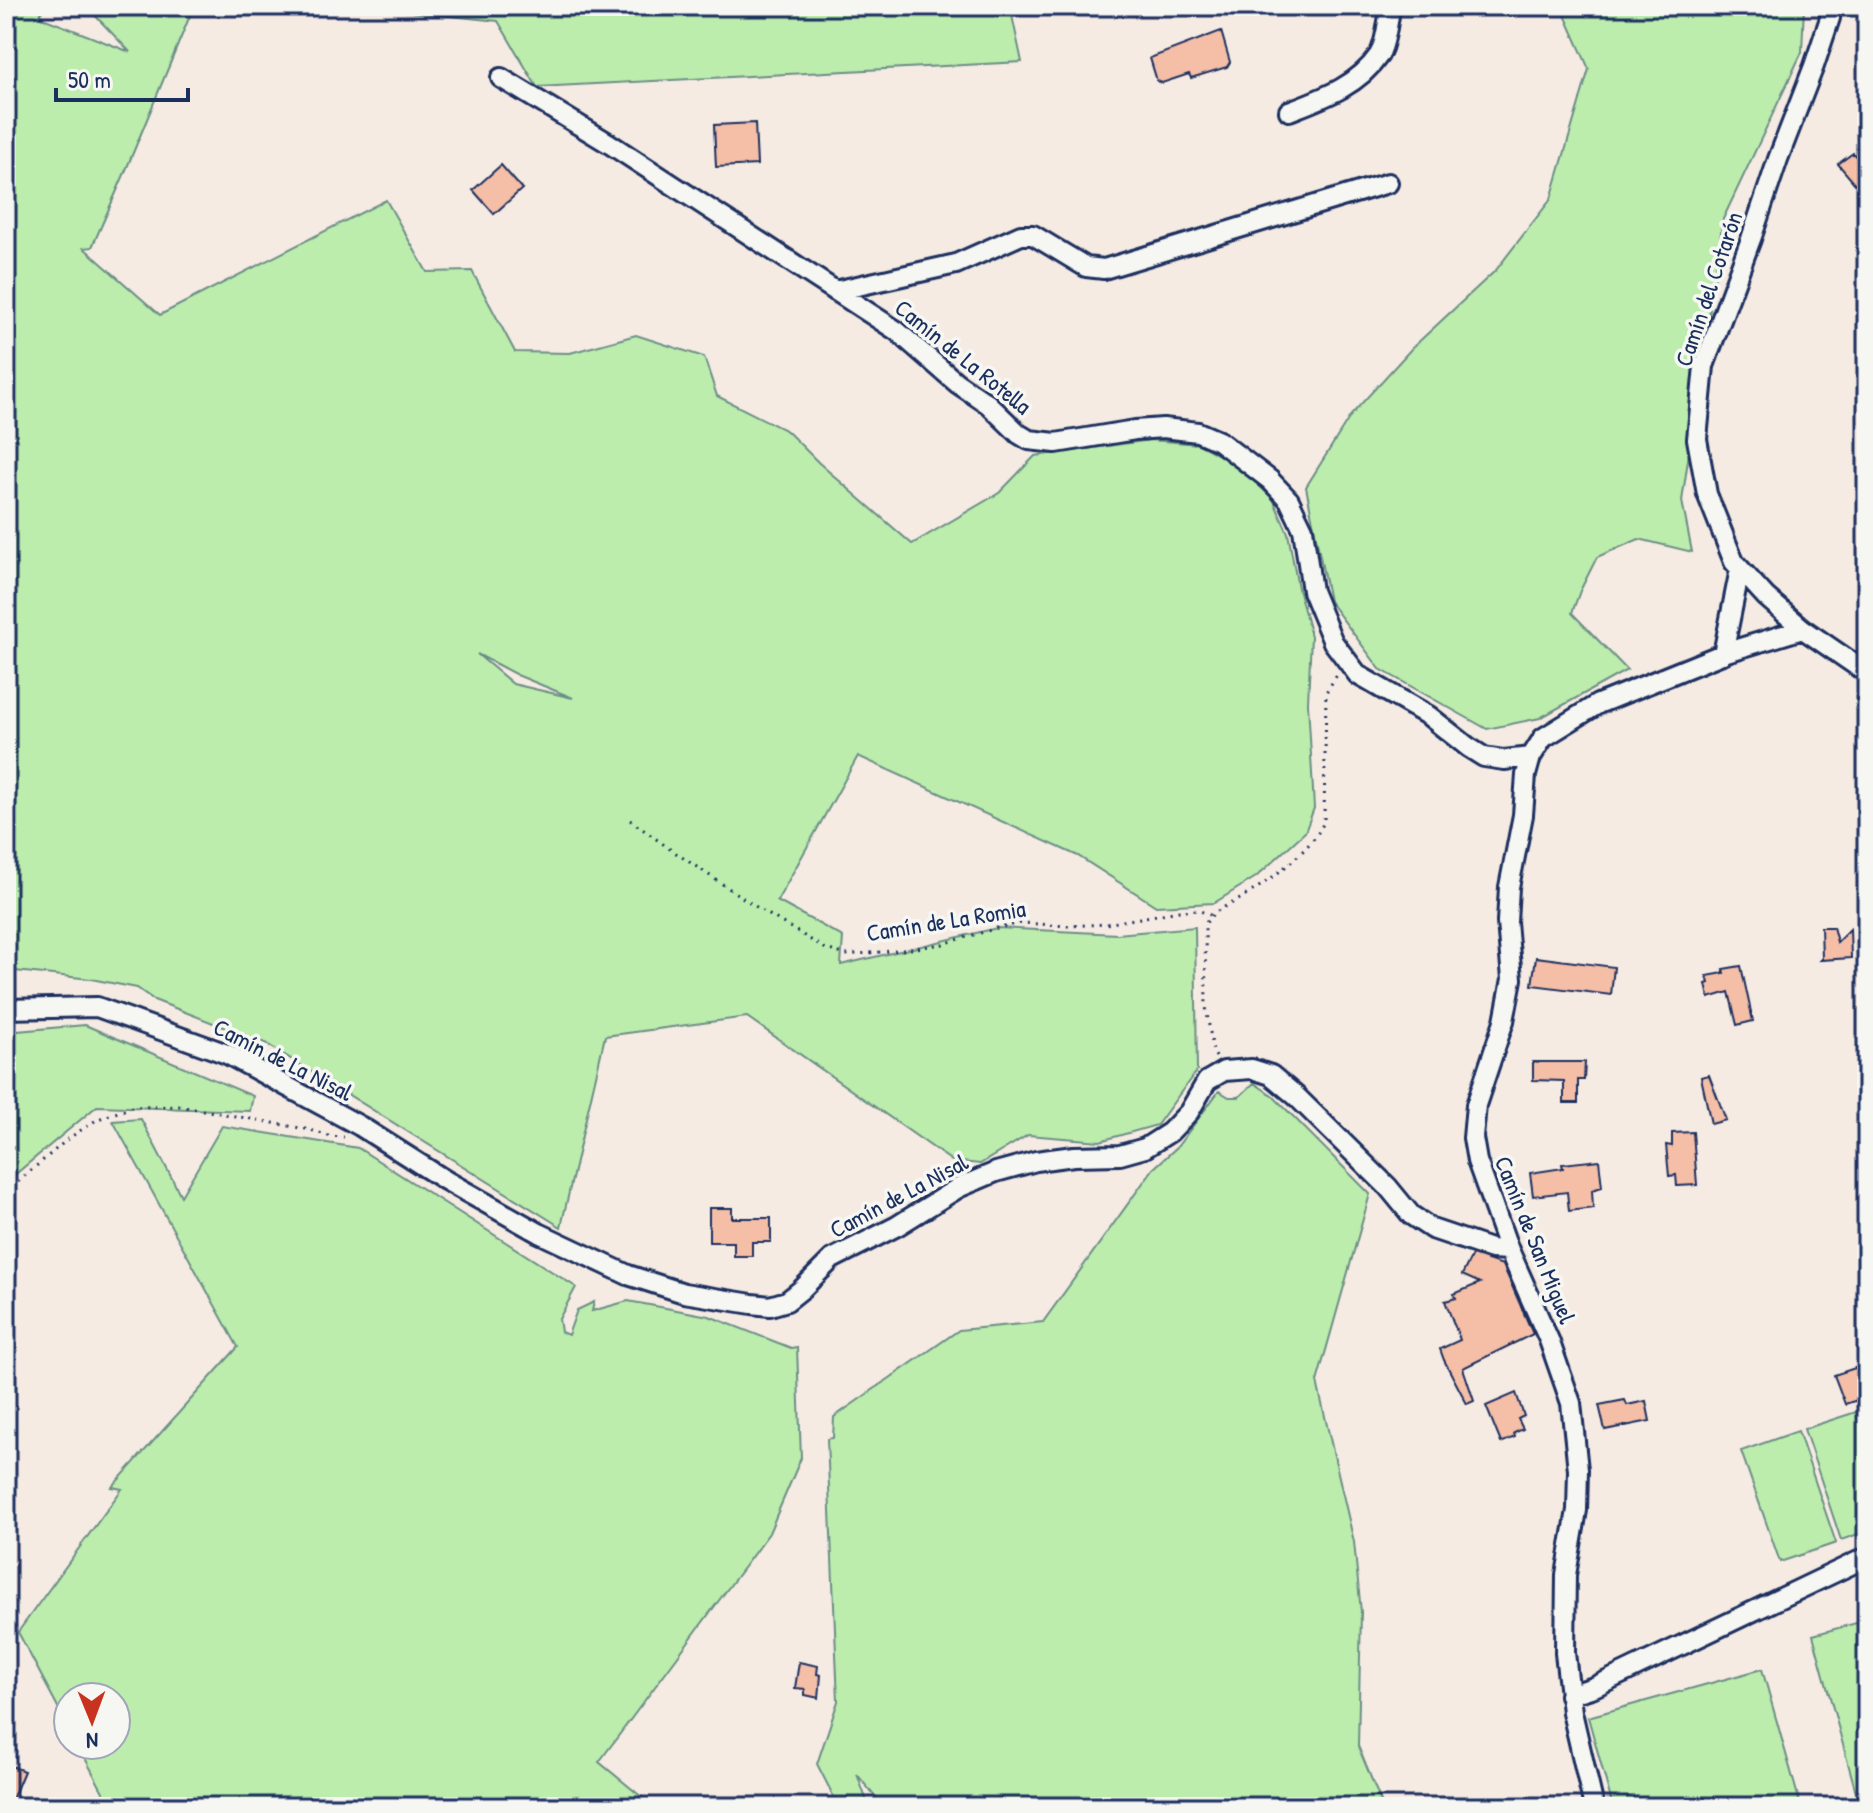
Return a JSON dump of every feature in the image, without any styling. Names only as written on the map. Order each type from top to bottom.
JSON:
[{"type":"street","points":[[1289,111],[1330,96],[1358,78],[1380,53],[1390,6]]},
{"type":"street","name":"Camín del Cotarón","points":[[1834,10],[1704,366],[1697,439],[1707,494],[1734,562],[1766,597],[1803,629],[1867,673]]},
{"type":"street","name":"Camín de La Rotella","points":[[501,78],[610,144],[897,331],[1029,440],[1056,443],[1163,428],[1198,432],[1219,441],[1270,480],[1289,500],[1303,529],[1312,591],[1333,642],[1358,675],[1429,716],[1484,757],[1504,760],[1531,757]]},
{"type":"street","points":[[835,291],[956,264],[1021,235],[1033,235],[1086,267],[1104,269],[1388,183]]},
{"type":"street","points":[[1723,654],[1740,569]]},
{"type":"street","points":[[1531,757],[1543,738],[1598,704],[1723,654],[1803,629]]},
{"type":"street","name":"Camín de San Miguel","points":[[1531,757],[1509,887],[1507,922],[1512,979],[1504,1021],[1476,1105],[1473,1130],[1477,1161],[1571,1403],[1578,1470],[1577,1510],[1566,1575],[1565,1653],[1569,1695],[1594,1807]]},
{"type":"street","name":"Camín de La Nisal","points":[[6,1009],[97,1007],[227,1054],[360,1126],[445,1180],[539,1233],[628,1275],[684,1293],[770,1306],[787,1301],[832,1259],[897,1226],[958,1188],[996,1172],[1036,1161],[1120,1155],[1145,1148],[1170,1132],[1189,1112],[1207,1081],[1224,1071]]},
{"type":"street","points":[[1224,1071],[1252,1069],[1271,1075],[1388,1187],[1411,1215],[1432,1229],[1491,1249],[1509,1250]]},
{"type":"street","points":[[1569,1695],[1594,1687],[1867,1557]]},
{"type":"path","points":[[1224,1071],[1213,1051],[1206,1007],[1205,925],[1210,915],[1271,878],[1320,832],[1324,821],[1326,692],[1345,661]]},
{"type":"path","name":"Camín de La Romia","points":[[630,820],[761,910],[826,949],[846,955],[943,944],[1022,923],[1068,926],[1106,924],[1198,910],[1210,915]]},
{"type":"path","points":[[6,1192],[69,1138],[98,1119],[132,1107],[181,1106],[340,1137],[350,1136],[360,1126]]},
{"type":"green space","points":[[6,6],[43,6],[40,17],[130,52],[86,6],[194,6],[92,247],[84,248],[160,315],[386,200],[427,272],[472,271],[515,352],[570,353],[636,335],[704,357],[717,396],[787,431],[912,544],[999,493],[1035,456],[1151,440],[1199,444],[1238,466],[1273,499],[1288,533],[1311,636],[1308,703],[1314,808],[1305,832],[1256,877],[1214,903],[1156,906],[1078,856],[858,756],[777,901],[843,937],[841,965],[997,928],[1117,934],[1195,927],[1197,1070],[1157,1125],[1100,1141],[1028,1135],[980,1164],[952,1161],[747,1017],[605,1036],[561,1227],[265,1043],[154,1000],[137,988],[91,979],[6,972]],"holes":[[[477,654],[517,675],[573,698],[513,684]]]},
{"type":"green space","points":[[354,6],[1010,6],[1022,62],[537,87],[498,21]]},
{"type":"green space","points":[[1561,6],[1804,6],[1802,52],[1723,219],[1682,501],[1692,552],[1639,539],[1597,557],[1572,613],[1627,670],[1540,718],[1487,729],[1380,669],[1329,601],[1306,487],[1351,415],[1412,348],[1496,270],[1551,199],[1589,69]]},
{"type":"green space","points":[[85,1025],[253,1096],[250,1111],[97,1106],[6,1182],[6,1032]]},
{"type":"green space","points":[[1254,1083],[1272,1095],[1370,1194],[1317,1382],[1354,1542],[1361,1612],[1358,1746],[1383,1807],[883,1807],[857,1774],[869,1807],[839,1807],[817,1764],[838,1701],[827,1439],[833,1438],[834,1417],[959,1330],[1043,1322],[1153,1169],[1177,1147],[1219,1091],[1229,1097],[1239,1097]]},
{"type":"green space","points":[[141,1119],[181,1196],[222,1126],[358,1148],[576,1287],[559,1319],[561,1332],[568,1335],[577,1310],[594,1302],[592,1311],[628,1301],[709,1316],[791,1348],[797,1347],[801,1458],[769,1533],[599,1762],[654,1807],[111,1807],[87,1761],[132,1761],[132,1681],[52,1681],[52,1696],[18,1632],[122,1489],[112,1487],[238,1347],[113,1121]]},
{"type":"green space","points":[[1856,1412],[1867,1445],[1867,1531],[1841,1540],[1804,1429]]},
{"type":"green space","points":[[1798,1431],[1836,1543],[1780,1562],[1741,1451]]},
{"type":"green space","points":[[1867,1620],[1867,1807],[1860,1807],[1813,1635]]},
{"type":"green space","points":[[1762,1669],[1801,1807],[1613,1807],[1588,1717]]},
{"type":"building","points":[[1221,31],[1230,62],[1227,67],[1191,78],[1189,74],[1162,83],[1157,81],[1150,58]]},
{"type":"building","points":[[755,123],[757,165],[716,167],[714,125]]},
{"type":"building","points":[[1853,153],[1867,169],[1867,198],[1838,164]]},
{"type":"building","points":[[501,165],[522,189],[494,214],[473,190]]},
{"type":"building","points":[[1821,927],[1833,927],[1837,942],[1850,929],[1851,958],[1820,960]]},
{"type":"building","points":[[1536,957],[1614,967],[1611,995],[1532,985]]},
{"type":"building","points":[[1741,966],[1753,1021],[1737,1025],[1729,992],[1709,998],[1706,984],[1709,983],[1707,976]]},
{"type":"building","points":[[1533,1062],[1585,1062],[1584,1080],[1578,1080],[1578,1103],[1564,1103],[1564,1081],[1533,1080]]},
{"type":"building","points":[[1709,1075],[1726,1120],[1711,1124],[1701,1077]]},
{"type":"building","points":[[1693,1132],[1697,1185],[1677,1186],[1676,1175],[1669,1176],[1666,1145],[1672,1146],[1672,1133]]},
{"type":"building","points":[[1599,1160],[1602,1187],[1592,1190],[1593,1208],[1569,1211],[1567,1192],[1533,1196],[1530,1173],[1563,1168],[1562,1164]]},
{"type":"building","points":[[709,1208],[732,1208],[732,1218],[771,1218],[771,1242],[752,1242],[752,1256],[734,1256],[734,1242],[709,1242]]},
{"type":"building","points":[[1472,1255],[1503,1265],[1533,1334],[1463,1368],[1474,1401],[1467,1404],[1440,1349],[1460,1340],[1445,1301],[1480,1283],[1462,1275]]},
{"type":"building","points":[[1867,1364],[1867,1397],[1845,1404],[1834,1375]]},
{"type":"building","points":[[1516,1393],[1524,1416],[1518,1419],[1523,1429],[1514,1433],[1515,1437],[1501,1443],[1486,1406]]},
{"type":"building","points":[[1625,1400],[1627,1405],[1646,1401],[1650,1421],[1605,1430],[1599,1405]]},
{"type":"building","points":[[799,1662],[818,1666],[817,1674],[821,1675],[819,1698],[805,1695],[805,1689],[795,1688]]},
{"type":"building","points":[[6,1764],[24,1771],[9,1807],[6,1807]]}]
